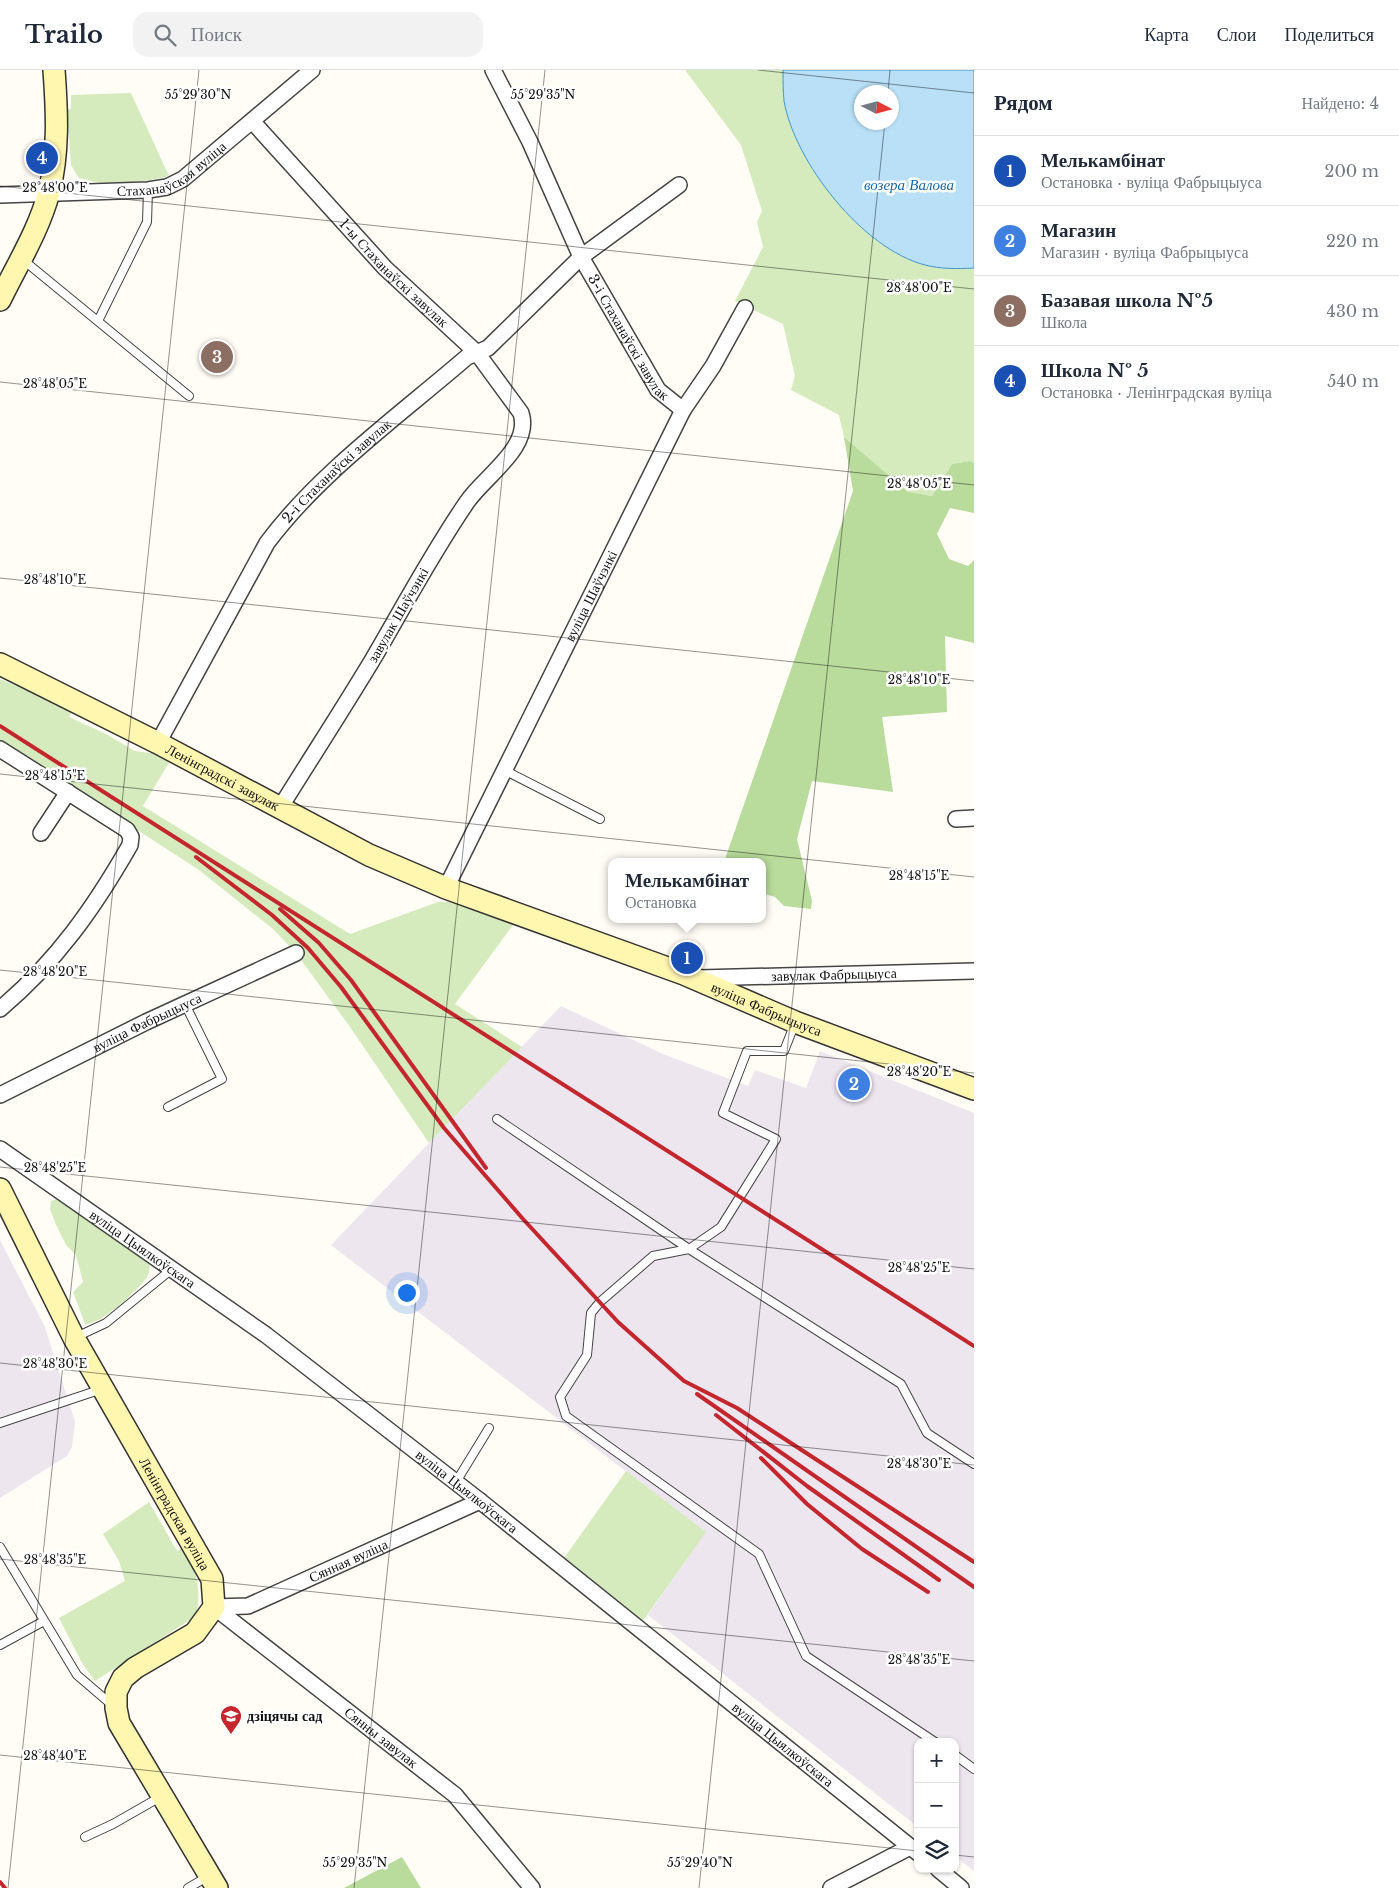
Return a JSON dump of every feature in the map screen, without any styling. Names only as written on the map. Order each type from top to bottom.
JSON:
[{"type":"street","points":[[0,300],[40,218],[48,193],[55,159],[57,102],[54,70]]},
{"type":"street","name":"Стаханаўская вуліца","points":[[0,195],[148,190],[167,187],[183,178],[312,70]]},
{"type":"street","name":"3-і Стаханаўскі завулак","points":[[493,70],[530,142],[581,257],[658,390],[683,410]]},
{"type":"street","name":"1-ы Стаханаўскі завулак","points":[[252,121],[385,268],[476,354],[521,413],[524,429]]},
{"type":"street","name":"3-і Стаханаўскі завулак","points":[[581,257],[679,185]]},
{"type":"street","name":"2-і Стаханаўскі завулак","points":[[158,743],[267,543],[289,514],[352,456],[460,363],[488,348],[581,257]]},
{"type":"street","name":"вуліца Шаўчэнкі","points":[[446,888],[683,410],[713,366],[745,308]]},
{"type":"street","name":"завулак Шаўчэнкі","points":[[280,808],[372,661],[435,550],[469,500],[519,443],[524,429]]},
{"type":"street","name":"Ленінградскі завулак","points":[[0,664],[158,743],[369,855],[446,888]]},
{"type":"street","points":[[0,749],[127,830],[131,836],[130,845],[101,895],[57,955],[0,1009]]},
{"type":"street","points":[[42,833],[68,792]]},
{"type":"street","points":[[956,819],[974,818]]},
{"type":"street","name":"вуліца Фабрыцыуса","points":[[446,888],[695,978],[795,1022],[974,1090]]},
{"type":"street","name":"вуліца Фабрыцыуса","points":[[0,1095],[185,1004],[296,953]]},
{"type":"street","name":"завулак Фабрыцыуса","points":[[695,978],[974,971]]},
{"type":"street","name":"вуліца Цыялкоўскага","points":[[0,1149],[266,1335],[480,1500],[914,1850]]},
{"type":"street","name":"Ленінградская вуліца","points":[[0,1189],[74,1338],[212,1579],[214,1606]]},
{"type":"street","name":"Сянная вуліца","points":[[214,1606],[248,1606],[480,1500]]},
{"type":"street","points":[[213,1882],[119,1723],[116,1708],[116,1692],[123,1678],[135,1668],[195,1633],[214,1606]]},
{"type":"street","name":"Сянны завулак","points":[[214,1606],[455,1795],[532,1888]]},
{"type":"street","points":[[831,1888],[914,1850]]},
{"type":"street","points":[[943,1873],[961,1888]]},
{"type":"lane","points":[[98,321],[147,222],[148,190]]},
{"type":"lane","points":[[21,257],[189,396]]},
{"type":"lane","points":[[504,770],[600,819]]},
{"type":"lane","points":[[168,1107],[222,1079],[185,1004]]},
{"type":"lane","points":[[795,1022],[784,1051],[747,1051],[723,1113],[776,1139],[721,1227],[689,1249],[653,1256],[600,1302],[591,1313],[587,1355],[560,1397],[566,1416],[759,1554],[806,1656],[929,1738]]},
{"type":"lane","points":[[497,1120],[689,1249],[901,1384],[927,1433],[974,1464]]},
{"type":"lane","points":[[74,1338],[106,1323],[172,1269]]},
{"type":"lane","points":[[0,1423],[103,1389]]},
{"type":"lane","points":[[456,1482],[489,1428]]},
{"type":"lane","points":[[0,1547],[76,1675],[116,1708]]},
{"type":"lane","points":[[0,1645],[44,1621]]},
{"type":"lane","points":[[959,1758],[974,1769]]},
{"type":"lane","points":[[85,1837],[113,1824],[162,1796]]},
{"type":"lane","points":[[188,1888],[213,1882]]},
{"type":"shaded area","points":[[561,1006],[663,1054],[748,1086],[755,1070],[806,1088],[820,1051],[974,1113],[974,1871],[959,1859],[959,1738],[914,1738],[914,1824],[648,1615],[705,1532],[331,1245]]},
{"type":"shaded area","points":[[0,1240],[45,1327],[75,1422],[72,1447],[67,1456],[0,1498]]},
{"type":"green space","points":[[685,70],[783,70],[784,101],[791,125],[802,150],[835,200],[856,222],[878,241],[902,256],[925,265],[949,268],[974,268],[974,463],[970,461],[952,464],[932,496],[908,493],[844,437],[839,415],[791,390],[795,376],[783,324],[735,301],[763,247],[757,222],[762,211],[741,145]]},
{"type":"green space","points":[[131,93],[169,176],[136,182],[109,183],[78,177],[71,165],[67,109],[71,109],[71,95]]},
{"type":"green space","points":[[844,437],[908,492],[932,496],[952,464],[970,461],[974,463],[974,513],[950,508],[937,534],[949,559],[968,566],[974,560],[974,643],[945,636],[947,712],[882,717],[893,792],[812,781],[797,839],[812,901],[811,909],[784,906],[775,897],[766,894],[766,858],[725,858],[853,491]]},
{"type":"green space","points":[[0,679],[73,710],[69,717],[106,734],[135,751],[157,754],[170,761],[143,806],[350,934],[438,902],[460,902],[513,925],[455,1004],[522,1047],[429,1143],[350,1027],[296,953],[273,929],[199,870],[0,741]]},
{"type":"green space","points":[[60,1198],[149,1261],[150,1269],[143,1283],[119,1306],[91,1323],[85,1324],[73,1292],[83,1282],[76,1255],[66,1245],[50,1209],[51,1201]]},
{"type":"green space","points":[[626,1471],[706,1532],[643,1621],[564,1558]]},
{"type":"green space","points":[[149,1502],[177,1551],[182,1548],[195,1572],[198,1589],[196,1616],[95,1681],[82,1663],[59,1618],[125,1581],[119,1561],[103,1534]]},
{"type":"green space","points":[[402,1857],[421,1888],[344,1888]]},
{"type":"water","name":"возера Валова","points":[[783,70],[974,70],[974,268],[949,268],[925,265],[902,256],[878,241],[856,222],[835,200],[817,176],[802,151],[791,125],[784,101]]},
{"type":"railway","points":[[0,726],[974,1346]]},
{"type":"railway","points":[[196,857],[272,915],[308,948],[341,987],[444,1128],[523,1219],[618,1322],[684,1381],[737,1408],[974,1562]]},
{"type":"railway","points":[[280,909],[319,943],[351,980],[486,1168]]},
{"type":"railway","points":[[697,1394],[974,1587]]},
{"type":"railway","points":[[716,1415],[807,1486],[939,1580]]},
{"type":"railway","points":[[761,1458],[807,1504],[862,1549],[928,1592]]},
{"type":"railway","points":[[0,1882],[5,1888]]},
{"type":"place","name":"Школа № 5","points":[[42,158]]},
{"type":"place","name":"Базавая школа №5","points":[[217,357]]},
{"type":"place","name":"Мелькамбінат","points":[[687,958]]},
{"type":"place","name":"Магазин","points":[[854,1084]]},
{"type":"place","name":"дзіцячы сад","points":[[231,1735]]}]
